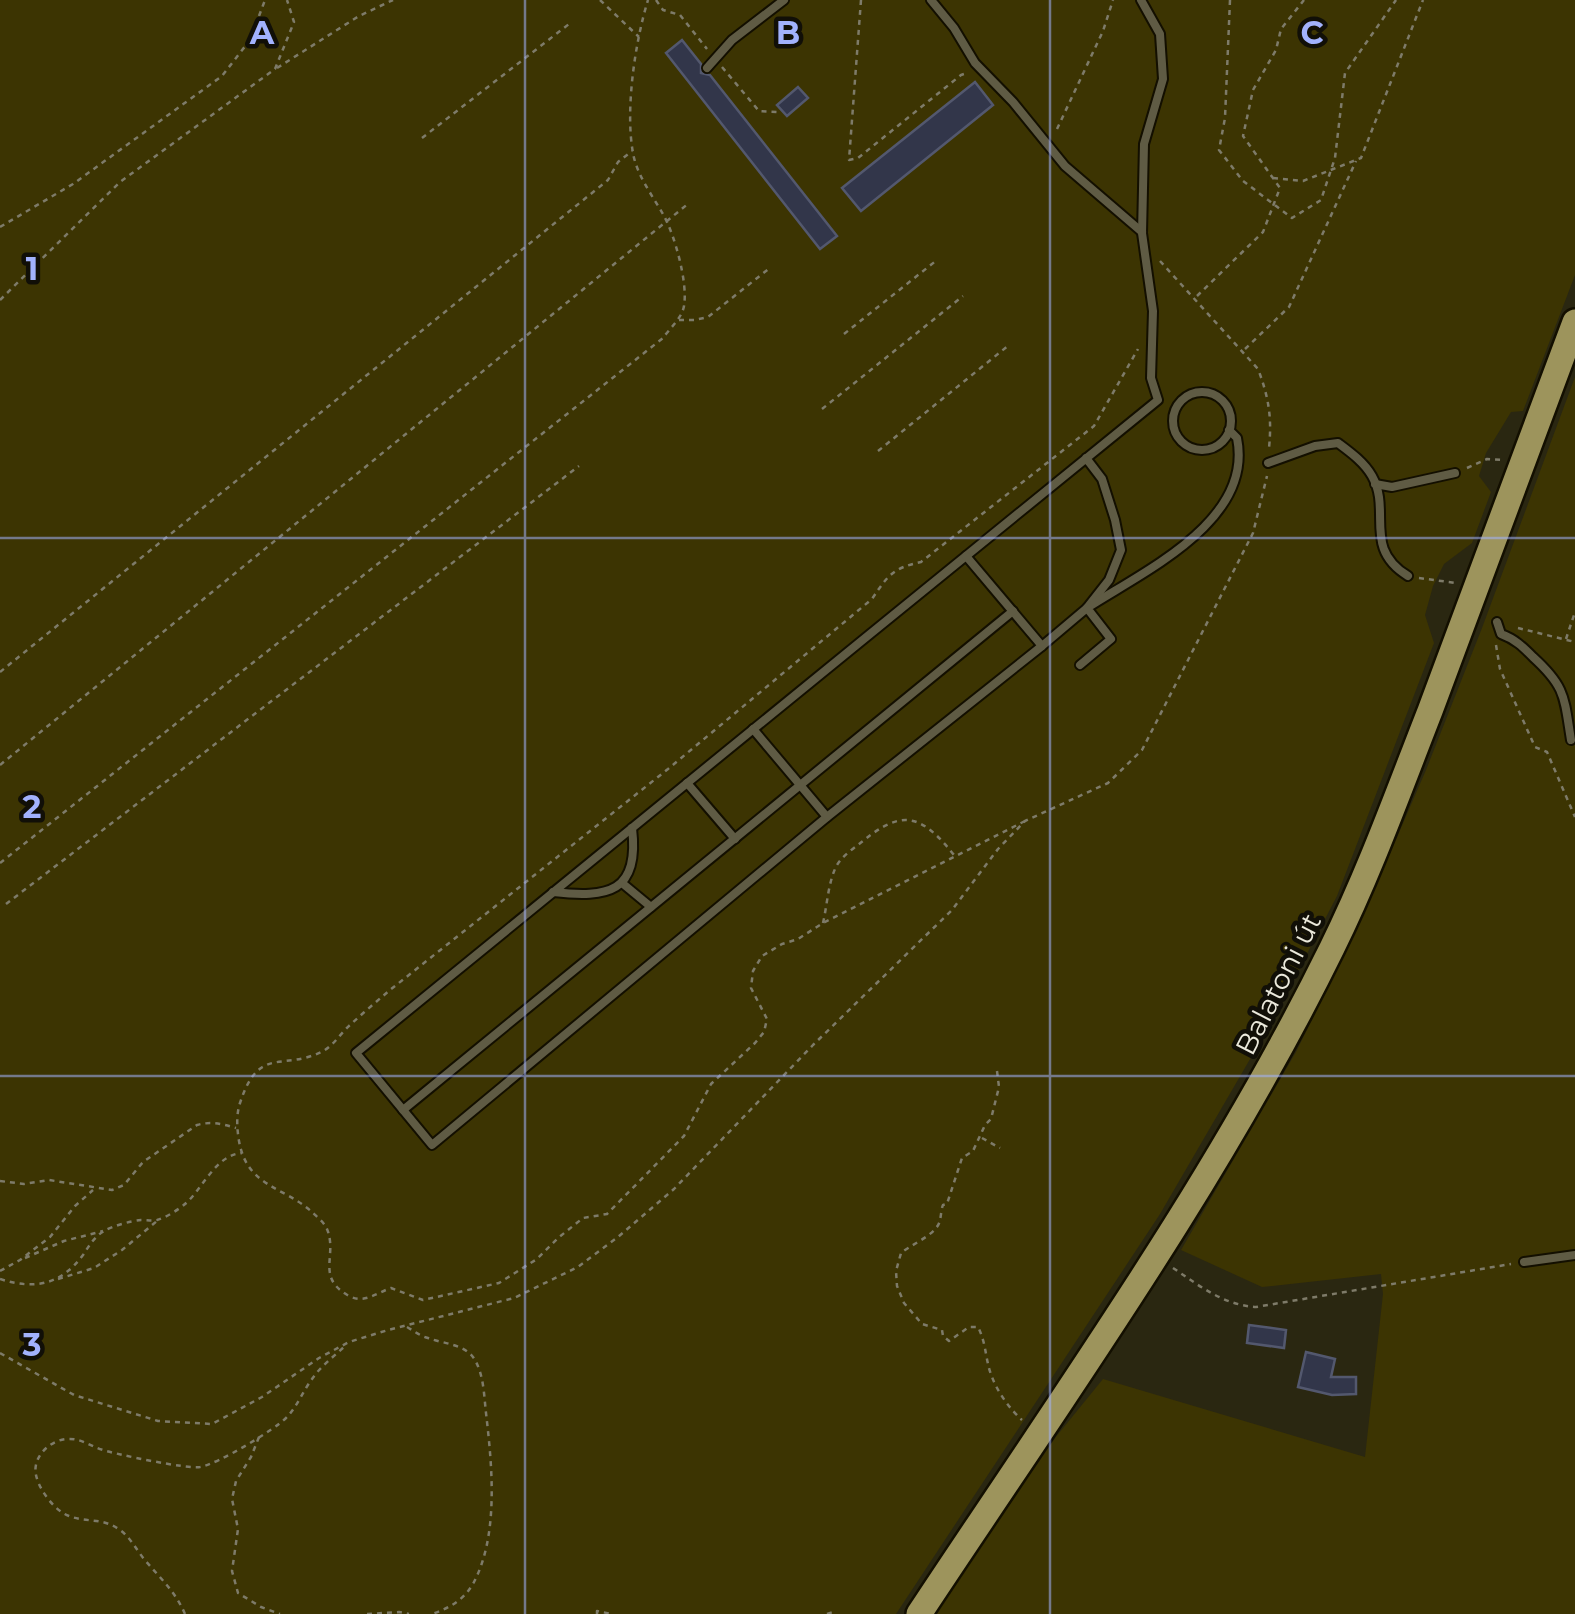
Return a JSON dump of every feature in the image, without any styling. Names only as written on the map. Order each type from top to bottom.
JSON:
[{"type":"main road","name":"Balatoni út","points":[[919,1614],[1225,1146],[1334,944],[1398,794],[1575,322]]},
{"type":"lane","points":[[707,68],[732,40],[784,0]]},
{"type":"lane","points":[[931,0],[975,63],[1065,166],[1142,233]]},
{"type":"lane","points":[[1140,0],[1160,34],[1163,79],[1144,144],[1142,233],[1153,312],[1152,378],[1158,400]]},
{"type":"lane","points":[[1196,392],[1209,393],[1228,409],[1229,430],[1219,444],[1207,450],[1194,450],[1183,444],[1172,420],[1184,398],[1196,392]]},
{"type":"lane","points":[[1158,400],[1176,408]]},
{"type":"lane","points":[[1158,400],[356,1053],[432,1144],[826,817],[1086,608],[1196,536],[1231,490],[1238,466],[1237,438],[1229,430]]},
{"type":"lane","points":[[1268,464],[1314,446],[1338,442],[1374,478],[1380,540],[1393,566],[1408,576]]},
{"type":"lane","points":[[1086,458],[1102,479],[1121,550],[1109,580],[1086,608]]},
{"type":"lane","points":[[1375,484],[1392,486],[1454,473]]},
{"type":"lane","points":[[966,556],[1042,646]]},
{"type":"lane","points":[[1080,665],[1110,639],[1086,608]]},
{"type":"lane","points":[[403,1110],[1013,611]]},
{"type":"lane","points":[[1497,622],[1501,634],[1514,639],[1554,676],[1564,698],[1570,740]]},
{"type":"lane","points":[[754,730],[826,817]]},
{"type":"lane","points":[[688,783],[735,839]]},
{"type":"lane","points":[[554,892],[585,896],[606,893],[622,883],[632,866],[632,828]]},
{"type":"lane","points":[[622,883],[652,907]]},
{"type":"lane","points":[[1524,1262],[1575,1255]]},
{"type":"path","points":[[0,226],[73,184],[222,76],[250,40],[265,0]]},
{"type":"path","points":[[276,68],[294,22],[287,0]]},
{"type":"path","points":[[0,300],[120,182],[276,68],[359,16],[394,0]]},
{"type":"path","points":[[600,0],[640,38]]},
{"type":"path","points":[[0,863],[663,338],[677,320],[684,308],[684,283],[667,221],[634,158],[629,126],[631,91],[648,0]]},
{"type":"path","points":[[860,0],[849,160],[858,158],[961,75],[982,69]]},
{"type":"path","points":[[1057,129],[1103,32],[1113,0]]},
{"type":"path","points":[[1230,0],[1219,150],[1243,181],[1292,218],[1321,200],[1335,158],[1345,72],[1396,0]]},
{"type":"path","points":[[1196,298],[1264,232],[1274,206],[1280,188],[1243,136],[1253,90],[1276,50],[1281,29],[1304,0]]},
{"type":"path","points":[[1273,178],[1303,181],[1361,158],[1423,0]]},
{"type":"path","points":[[422,138],[569,24]]},
{"type":"path","points":[[0,672],[608,180],[618,162],[633,150]]},
{"type":"path","points":[[1244,351],[1288,307],[1357,159]]},
{"type":"path","points":[[0,765],[688,203]]},
{"type":"path","points":[[0,1353],[74,1395],[158,1421],[212,1424],[349,1342],[514,1298],[578,1267],[674,1189],[813,1045],[952,910],[998,849],[1026,821],[1108,782],[1142,750],[1253,533],[1268,464],[1272,420],[1258,370],[1145,246]]},
{"type":"path","points":[[844,334],[937,260]]},
{"type":"path","points":[[677,320],[708,316],[771,267]]},
{"type":"path","points":[[822,409],[962,296]]},
{"type":"path","points":[[878,451],[1009,345]]},
{"type":"path","points":[[1454,473],[1487,459],[1523,462]]},
{"type":"path","points":[[6,904],[579,466]]},
{"type":"path","points":[[1408,576],[1478,586]]},
{"type":"path","points":[[1565,640],[1575,612]]},
{"type":"path","points":[[1497,622],[1575,642]]},
{"type":"path","points":[[1501,634],[1496,644],[1500,670],[1535,747],[1547,752],[1575,817]]},
{"type":"path","points":[[823,923],[836,867],[883,824],[907,820],[925,826],[954,856]]},
{"type":"path","points":[[997,1071],[991,1119],[973,1151],[962,1158],[953,1193],[940,1210],[936,1228],[900,1253],[897,1286],[910,1312],[922,1324],[942,1330],[949,1341],[970,1326],[978,1327],[992,1377],[1012,1410],[1038,1434]]},
{"type":"path","points":[[0,1181],[24,1184],[49,1180],[112,1190],[124,1186],[143,1162],[197,1125],[237,1128]]},
{"type":"path","points":[[981,1137],[1000,1148]]},
{"type":"path","points":[[0,1279],[20,1286],[39,1285],[94,1268],[186,1204],[222,1162],[235,1153],[242,1154]]},
{"type":"path","points":[[20,1260],[50,1237],[94,1189]]},
{"type":"path","points":[[0,1271],[64,1241],[138,1220],[158,1220]]},
{"type":"path","points":[[56,1280],[104,1231]]},
{"type":"path","points":[[1155,1257],[1222,1300],[1256,1307],[1524,1262]]},
{"type":"path","points":[[404,1326],[423,1337],[464,1348],[475,1358],[482,1378],[491,1458],[492,1503],[485,1553],[473,1584],[452,1608],[432,1614]]},
{"type":"path","points":[[184,1614],[168,1583],[124,1532],[107,1522],[68,1516],[53,1505],[36,1477],[42,1452],[63,1439],[80,1439],[117,1454],[198,1468],[217,1461],[286,1418],[314,1376],[349,1342]]},
{"type":"path","points":[[260,1436],[236,1481],[232,1499],[238,1529],[232,1572],[238,1593],[280,1614]]},
{"type":"path","points":[[826,1614],[836,1611]]},
{"type":"path","points":[[367,1614],[409,1614]]},
{"type":"path","points":[[597,1614],[612,1614]]},
{"type":"shaded area","points":[[0,0],[1575,0],[1575,275],[1523,411],[1511,412],[1486,453],[1479,476],[1491,492],[1472,543],[1444,564],[1433,586],[1425,615],[1434,643],[1337,896],[1271,1023],[1160,1214],[896,1614],[0,1614]]},
{"type":"shaded area","points":[[1575,377],[1575,1614],[935,1614],[1055,1438],[1103,1379],[1365,1457],[1383,1294],[1381,1274],[1262,1287],[1181,1250],[1296,1052],[1362,918],[1482,628]]},
{"type":"building","points":[[682,40],[701,64],[701,73],[710,75],[837,236],[820,249],[666,53]]},
{"type":"building","points":[[975,82],[993,105],[861,211],[842,188]]},
{"type":"building","points":[[798,87],[808,98],[787,116],[777,105]]},
{"type":"building","points":[[1249,1325],[1286,1330],[1284,1348],[1247,1343]]},
{"type":"building","points":[[1306,1352],[1335,1359],[1331,1377],[1356,1377],[1356,1394],[1332,1395],[1298,1387]]}]
